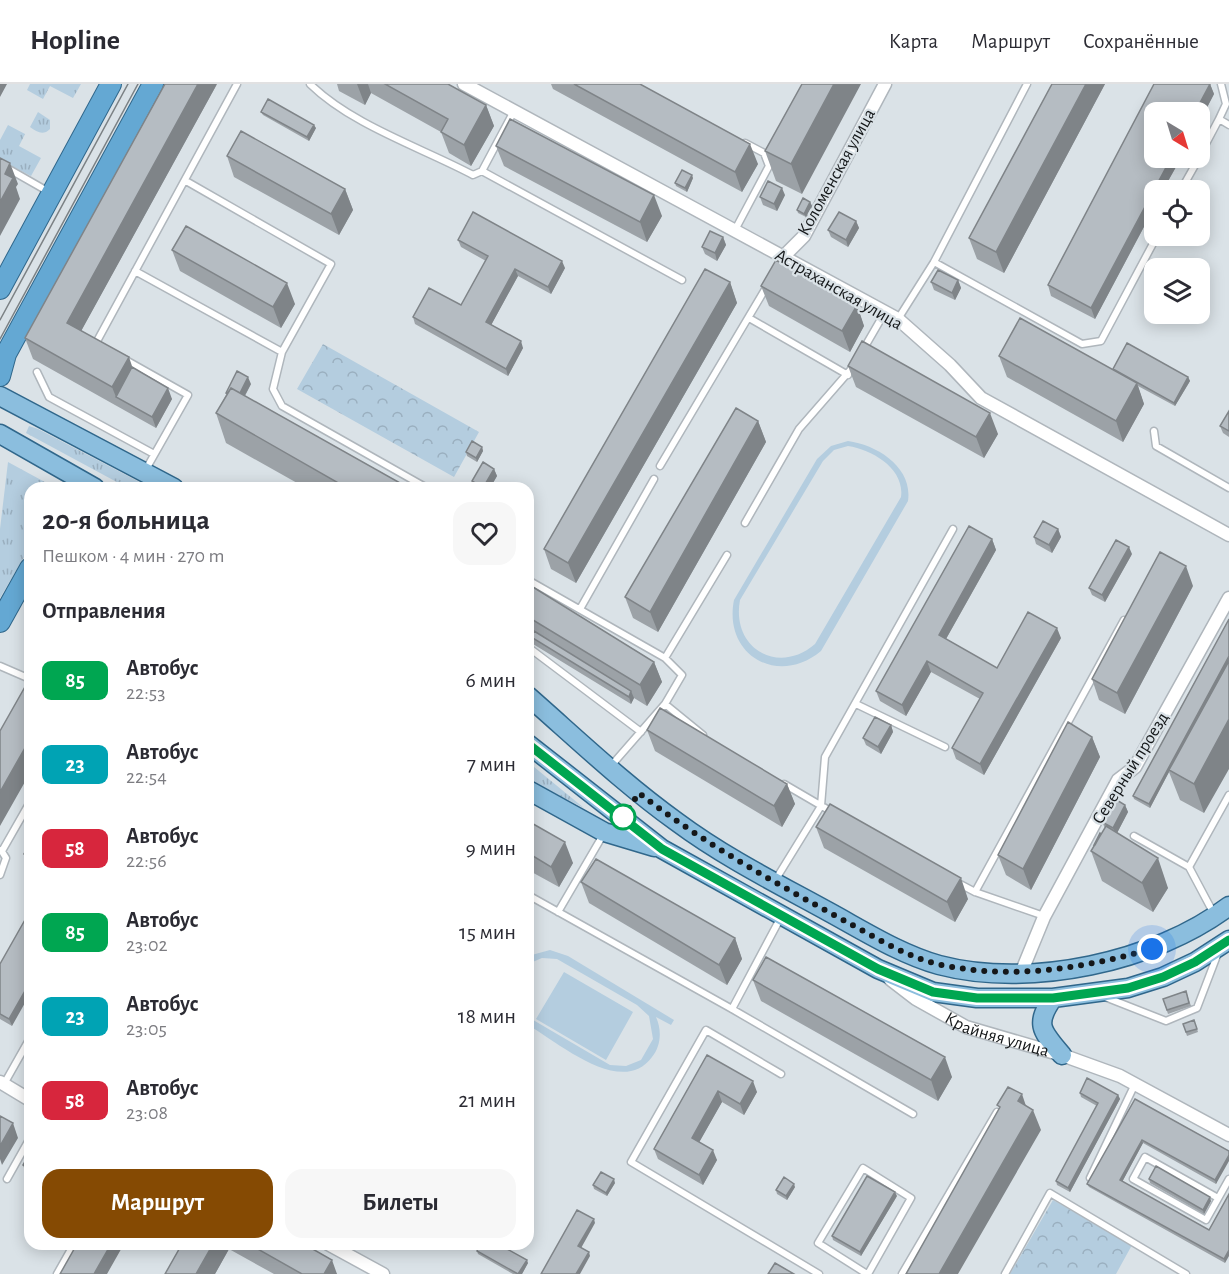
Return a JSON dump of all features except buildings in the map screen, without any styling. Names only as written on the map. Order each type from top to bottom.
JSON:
[{"type":"highway","points":[[0,376],[6,354],[153,84]]},
{"type":"highway","points":[[0,289],[52,194],[107,85]]},
{"type":"highway","points":[[0,622],[24,579]]},
{"type":"main road","points":[[0,396],[163,482]]},
{"type":"main road","points":[[0,434],[84,482]]},
{"type":"main road","points":[[534,701],[678,824],[774,882],[896,948],[940,965],[1021,973],[1092,965],[1152,949],[1222,911]]},
{"type":"main road","points":[[534,749],[662,849],[878,969]]},
{"type":"main road","points":[[534,793],[604,832],[662,849]]},
{"type":"main road","name":"Крайняя улица","points":[[878,969],[933,992],[977,998],[1053,998],[1128,988],[1163,977],[1225,943]]},
{"type":"main road","points":[[1053,998],[1042,1014],[1041,1022],[1043,1032],[1062,1055]]},
{"type":"street","name":"Астраханская улица","points":[[464,84],[735,230],[780,262],[898,319],[950,365],[981,398],[1229,535]]},
{"type":"street","name":"Коломенская улица","points":[[780,262],[804,236],[885,84]]},
{"type":"street","name":"Северный проезд","points":[[1021,973],[1044,916],[1118,780],[1135,767],[1229,598]]},
{"type":"street","name":"Крайняя улица","points":[[878,969],[916,999],[966,1027],[1062,1055],[1135,1083],[1229,1135]]},
{"type":"street","points":[[2,1083],[24,1096]]},
{"type":"street","points":[[339,1250],[380,1273]]},
{"type":"lane","points":[[106,348],[96,343],[237,84]]},
{"type":"lane","points":[[310,84],[329,103],[473,175],[482,171],[514,111]]},
{"type":"lane","points":[[898,319],[934,262],[1027,84]]},
{"type":"lane","points":[[1210,136],[1226,104],[1221,84]]},
{"type":"lane","points":[[1219,119],[1229,125]]},
{"type":"lane","points":[[734,137],[764,153],[769,166],[735,230]]},
{"type":"lane","points":[[0,164],[52,194]]},
{"type":"lane","points":[[482,171],[682,280]]},
{"type":"lane","points":[[186,181],[331,264],[282,352],[273,389],[282,406],[416,482]]},
{"type":"lane","points":[[934,262],[1082,345],[1101,341],[1152,246]]},
{"type":"lane","points":[[135,271],[282,352]]},
{"type":"lane","points":[[660,466],[772,277]]},
{"type":"lane","points":[[745,523],[799,429],[848,375],[885,312]]},
{"type":"lane","points":[[749,318],[848,375]]},
{"type":"lane","points":[[116,354],[188,395],[144,472]]},
{"type":"lane","points":[[36,372],[49,396],[154,454]]},
{"type":"lane","points":[[1154,431],[1156,447],[1229,488]]},
{"type":"lane","points":[[580,609],[654,479]]},
{"type":"lane","points":[[774,882],[821,806],[825,757],[953,529]]},
{"type":"lane","points":[[665,658],[727,555]]},
{"type":"lane","points":[[534,583],[665,658],[682,675],[665,704],[610,768]]},
{"type":"lane","points":[[975,892],[1130,609]]},
{"type":"lane","points":[[534,652],[641,732]]},
{"type":"lane","points":[[0,666],[24,676]]},
{"type":"lane","points":[[665,704],[710,741]]},
{"type":"lane","points":[[856,704],[945,747]]},
{"type":"lane","points":[[781,782],[841,817]]},
{"type":"lane","points":[[1189,867],[1229,795]]},
{"type":"lane","points":[[0,875],[6,858],[1,850],[24,819]]},
{"type":"lane","points":[[558,912],[604,832]]},
{"type":"lane","points":[[1134,836],[1189,867],[1222,911]]},
{"type":"lane","points":[[954,881],[975,892],[1044,916]]},
{"type":"lane","points":[[534,898],[913,1114]]},
{"type":"lane","points":[[732,1009],[782,917]]},
{"type":"lane","points":[[1094,992],[1166,1021],[1197,1008],[1225,943]]},
{"type":"lane","points":[[781,1074],[706,1030],[631,1162],[819,1274]]},
{"type":"lane","points":[[2,1083],[24,1048]]},
{"type":"lane","points":[[1090,1178],[1135,1083]]},
{"type":"lane","points":[[902,1274],[997,1112]]},
{"type":"lane","points":[[7,1179],[24,1149]]},
{"type":"lane","points":[[1218,1198],[1145,1157],[1133,1179],[1206,1220],[1229,1179]]},
{"type":"lane","points":[[863,1168],[911,1198],[867,1274],[818,1243],[863,1168]]},
{"type":"lane","points":[[1005,1274],[1050,1193],[1186,1274]]},
{"type":"lane","points":[[57,1274],[71,1250]]},
{"type":"green space","points":[[30,84],[81,84],[73,98],[50,86],[43,99],[27,90]]},
{"type":"green space","points":[[38,112],[50,120],[50,129],[42,133],[30,127]]},
{"type":"green space","points":[[8,125],[25,134],[19,146],[41,158],[31,176],[0,160],[0,140]]},
{"type":"green space","points":[[323,344],[479,432],[454,477],[297,389]]},
{"type":"green space","points":[[29,426],[38,429],[139,482],[117,482],[26,433]]},
{"type":"green space","points":[[848,441],[859,443],[871,447],[891,460],[905,478],[908,501],[821,651],[804,661],[788,666],[772,665],[757,660],[745,650],[737,636],[733,619],[734,600],[817,459],[831,446]],"holes":[[[848,446],[858,448],[885,462],[893,470],[901,487],[901,497],[815,644],[801,653],[786,657],[773,657],[760,652],[743,632],[739,617],[740,600],[823,461],[834,450]]]},
{"type":"green space","points":[[8,462],[45,482],[24,482],[24,557],[0,598],[0,529]]},
{"type":"green space","points":[[534,767],[584,808],[534,783]]},
{"type":"green space","points":[[550,950],[568,956],[674,1020],[671,1025],[656,1017],[660,1032],[659,1043],[652,1057],[639,1068],[624,1072],[608,1070],[573,1054],[534,1029],[534,1021],[610,1065],[626,1066],[641,1060],[653,1039],[649,1016],[637,1005],[557,959],[542,958],[534,961],[534,954]]},
{"type":"green space","points":[[564,972],[633,1012],[606,1060],[536,1019]]},
{"type":"green space","points":[[1053,1200],[1132,1245],[1116,1274],[1010,1274]]},
{"type":"tram line","points":[[0,320],[128,84]]},
{"type":"tram line","points":[[0,339],[138,84]]},
{"type":"bus line","name":"85","points":[[534,748],[604,801],[662,849],[878,969],[933,992],[977,998],[1053,998],[1128,988],[1163,977],[1195,962],[1229,940]]},
{"type":"route","points":[[623,817],[639,793],[678,824],[774,882],[896,948],[940,965],[980,971],[1021,973],[1092,965],[1152,949]]}]
